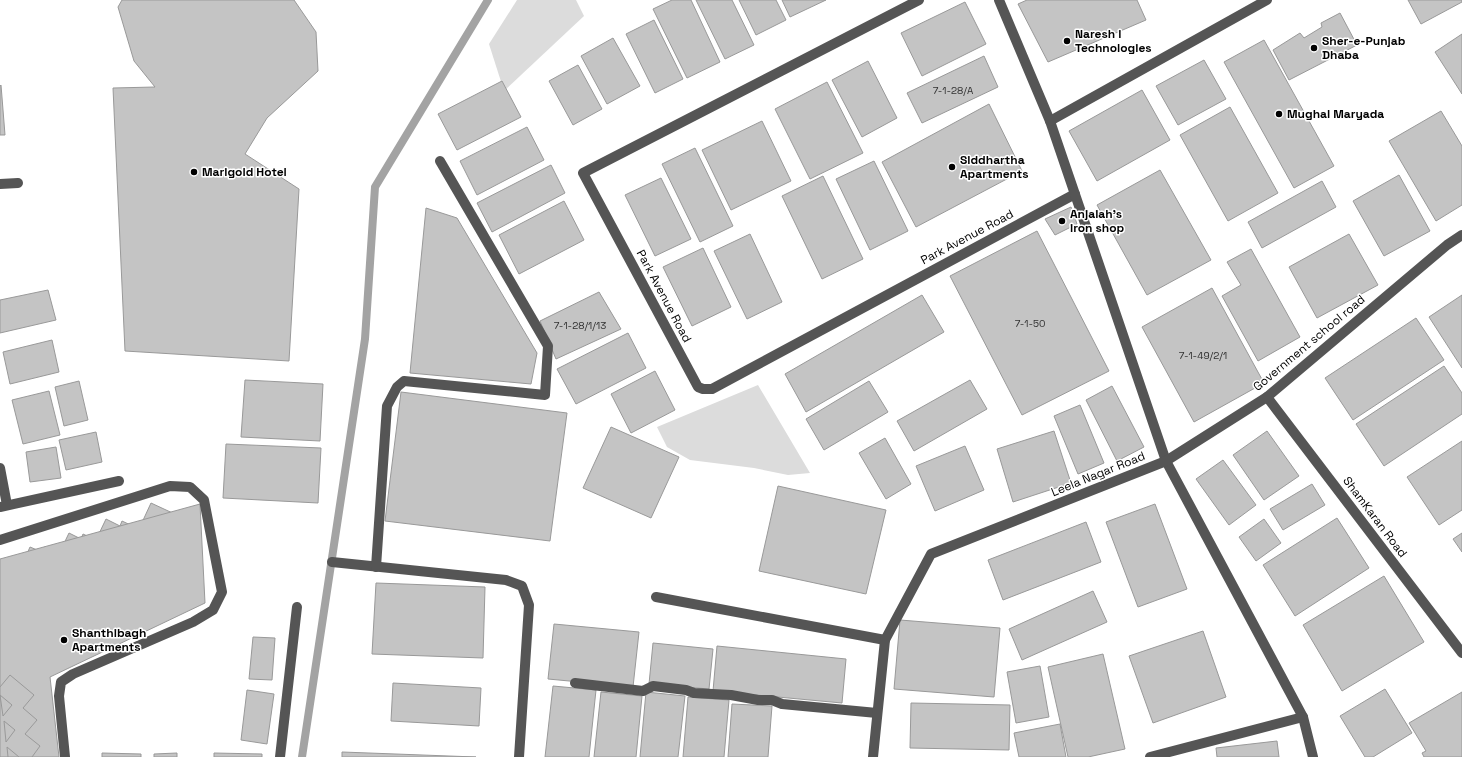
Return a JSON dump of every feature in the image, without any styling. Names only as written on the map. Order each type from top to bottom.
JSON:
[{"type":"street","name":"Park Avenue Road","points":[[919,0],[583,173],[698,387],[703,389],[712,389],[1075,194]]},
{"type":"street","points":[[998,0],[1050,121],[1166,461],[1303,717],[1313,757]]},
{"type":"street","points":[[1050,121],[1267,0]]},
{"type":"street","points":[[376,567],[387,406],[397,387],[404,380],[544,394],[548,346],[440,161]]},
{"type":"street","points":[[0,184],[18,182]]},
{"type":"street","name":"Government school road","points":[[1166,461],[1267,397],[1447,245],[1462,235]]},
{"type":"street","name":"ShamKaran Road","points":[[1267,397],[1462,653]]},
{"type":"street","name":"Leela Nagar Road","points":[[873,757],[885,640],[931,554],[1166,461]]},
{"type":"street","points":[[0,468],[3,506],[120,481]]},
{"type":"street","points":[[0,540],[170,486],[190,487],[204,500],[222,592],[213,610],[193,622],[73,674],[61,682],[59,696],[65,757]]},
{"type":"street","points":[[332,562],[506,580],[522,586],[529,605],[519,757]]},
{"type":"street","points":[[656,597],[885,640]]},
{"type":"street","points":[[280,757],[297,607]]},
{"type":"street","points":[[575,683],[643,691],[653,686],[686,690],[694,693],[731,695],[758,700],[772,700],[782,704],[877,713]]},
{"type":"street","points":[[1150,757],[1303,717]]},
{"type":"shaded area","points":[[517,0],[576,0],[584,16],[504,91],[489,44]]},
{"type":"shaded area","points":[[758,385],[810,473],[788,475],[754,468],[690,460],[667,447],[657,427]]},
{"type":"building","name":"Marigold Hotel","points":[[122,0],[294,0],[316,32],[318,71],[267,118],[245,154],[299,189],[289,361],[125,351],[113,88],[155,87],[134,61],[118,7]]},
{"type":"building","points":[[672,0],[691,0],[720,62],[687,78],[653,9]]},
{"type":"building","points":[[696,0],[732,0],[754,45],[725,59]]},
{"type":"building","points":[[739,0],[776,0],[786,20],[756,35]]},
{"type":"building","points":[[782,0],[826,0],[790,17]]},
{"type":"building","name":"Naresh i Technologies","points":[[1027,0],[1137,0],[1146,20],[1048,62],[1018,4]]},
{"type":"building","points":[[1408,0],[1462,0],[1462,2],[1421,24]]},
{"type":"building","points":[[965,2],[986,44],[922,76],[901,33]]},
{"type":"building","name":"Sher-e-Punjab Dhaba","points":[[1340,13],[1357,45],[1289,80],[1273,50],[1300,33],[1304,38],[1322,27],[1321,23]]},
{"type":"building","points":[[654,20],[683,79],[655,93],[626,34]]},
{"type":"building","points":[[1462,34],[1462,94],[1435,52]]},
{"type":"building","points":[[613,38],[640,86],[607,104],[581,56]]},
{"type":"building","name":"Mughal Maryada","points":[[1264,40],[1334,166],[1294,188],[1224,62]]},
{"type":"building","points":[[984,56],[998,87],[922,123],[907,93]]},
{"type":"building","points":[[1204,60],[1226,99],[1178,125],[1156,86]]},
{"type":"building","points":[[868,61],[897,118],[862,137],[832,80]]},
{"type":"building","points":[[578,65],[602,109],[573,125],[549,81]]},
{"type":"building","points":[[502,81],[521,117],[457,150],[438,114]]},
{"type":"building","points":[[827,82],[863,153],[810,179],[775,109]]},
{"type":"building","points":[[1,85],[5,135],[0,135]]},
{"type":"building","points":[[1142,90],[1170,140],[1097,181],[1069,131]]},
{"type":"building","name":"Siddhartha Apartments","points":[[989,104],[1022,171],[916,227],[882,162]]},
{"type":"building","points":[[1230,107],[1278,193],[1228,221],[1180,135]]},
{"type":"building","points":[[1441,111],[1462,146],[1462,205],[1436,221],[1389,141]]},
{"type":"building","points":[[762,121],[791,181],[731,210],[702,150]]},
{"type":"building","points":[[527,127],[544,160],[477,195],[460,161]]},
{"type":"building","points":[[695,148],[733,226],[700,242],[662,164]]},
{"type":"building","points":[[874,161],[908,231],[870,250],[836,179]]},
{"type":"building","points":[[551,165],[565,193],[492,232],[477,203]]},
{"type":"building","points":[[1160,170],[1211,260],[1147,295],[1097,205]]},
{"type":"building","points":[[1399,175],[1430,231],[1384,256],[1353,201]]},
{"type":"building","points":[[823,176],[863,259],[822,279],[782,196]]},
{"type":"building","points":[[661,178],[691,239],[655,256],[625,195]]},
{"type":"building","points":[[1322,181],[1336,207],[1262,248],[1248,222]]},
{"type":"building","points":[[564,201],[584,240],[519,274],[499,235]]},
{"type":"building","name":"Anjaiah's iron shop","points":[[1071,207],[1077,224],[1055,235],[1045,219]]},
{"type":"building","points":[[426,208],[457,218],[537,353],[531,384],[410,373]]},
{"type":"building","points":[[1037,231],[1109,371],[1022,415],[950,276]]},
{"type":"building","points":[[750,234],[782,302],[747,319],[714,251]]},
{"type":"building","points":[[1349,234],[1378,285],[1317,318],[1289,267]]},
{"type":"building","points":[[703,248],[731,307],[692,326],[663,267]]},
{"type":"building","points":[[1251,249],[1300,337],[1258,361],[1222,296],[1241,285],[1227,262]]},
{"type":"building","points":[[1212,288],[1264,383],[1194,422],[1142,327]]},
{"type":"building","points":[[48,290],[56,320],[0,333],[0,300]]},
{"type":"building","points":[[599,292],[621,329],[556,359],[540,321]]},
{"type":"building","points":[[922,295],[944,332],[806,412],[785,374]]},
{"type":"building","points":[[1462,295],[1462,368],[1429,317]]},
{"type":"building","points":[[1416,318],[1444,360],[1353,420],[1325,378]]},
{"type":"building","points":[[628,333],[646,368],[576,404],[557,369]]},
{"type":"building","points":[[52,340],[59,372],[10,384],[3,352]]},
{"type":"building","points":[[1444,366],[1462,393],[1462,414],[1384,466],[1356,424]]},
{"type":"building","points":[[655,371],[675,410],[631,433],[611,394]]},
{"type":"building","points":[[245,380],[323,384],[320,441],[241,437]]},
{"type":"building","points":[[970,380],[987,409],[914,451],[897,421]]},
{"type":"building","points":[[79,381],[88,420],[64,426],[55,387]]},
{"type":"building","points":[[869,381],[888,412],[824,450],[806,419]]},
{"type":"building","points":[[1112,386],[1144,447],[1117,461],[1086,400]]},
{"type":"building","points":[[49,391],[60,435],[23,444],[12,400]]},
{"type":"building","points":[[401,392],[567,413],[550,541],[385,521]]},
{"type":"building","points":[[1080,405],[1104,463],[1078,474],[1054,416]]},
{"type":"building","points":[[611,427],[679,457],[651,518],[583,488]]},
{"type":"building","points":[[1054,431],[1071,483],[1013,502],[997,449]]},
{"type":"building","points":[[1267,431],[1299,476],[1264,500],[1233,455]]},
{"type":"building","points":[[96,432],[102,462],[66,470],[59,440]]},
{"type":"building","points":[[885,438],[911,484],[886,499],[859,453]]},
{"type":"building","points":[[1462,441],[1462,510],[1439,525],[1407,477]]},
{"type":"building","points":[[226,444],[321,448],[318,503],[223,498]]},
{"type":"building","points":[[965,446],[984,490],[935,511],[916,466]]},
{"type":"building","points":[[56,447],[61,478],[30,482],[26,452]]},
{"type":"building","points":[[1223,460],[1256,505],[1229,525],[1196,479]]},
{"type":"building","points":[[1312,484],[1325,505],[1283,530],[1270,509]]},
{"type":"building","points":[[778,486],[886,510],[866,594],[759,571]]},
{"type":"building","points":[[151,503],[179,516],[176,521],[190,528],[184,542],[187,541],[190,553],[182,556],[200,565],[195,577],[199,578],[185,607],[158,595],[152,607],[148,605],[142,618],[118,607],[111,621],[108,619],[101,632],[79,621],[72,634],[66,632],[60,643],[38,633],[31,648],[24,644],[19,655],[0,646],[7,630],[1,627],[8,612],[33,624],[44,600],[0,614],[0,563],[19,572],[30,547],[42,552],[44,547],[59,554],[69,533],[81,539],[83,534],[96,540],[106,519],[120,526],[122,521],[139,529]],"holes":[[[139,543],[155,551],[133,558]],[[97,558],[111,565],[90,572]],[[164,562],[153,583],[131,572]],[[58,568],[76,576],[50,585]],[[126,574],[114,599],[87,586]],[[17,582],[35,590],[9,598]],[[85,587],[74,610],[49,598]]]},
{"type":"building","name":"Shanthibagh Apartments","points":[[200,504],[205,603],[50,677],[59,757],[0,757],[0,559]]},
{"type":"building","points":[[1155,504],[1187,589],[1138,607],[1106,522]]},
{"type":"building","points":[[1337,518],[1369,568],[1295,616],[1263,565]]},
{"type":"building","points":[[1264,519],[1281,543],[1256,561],[1239,537]]},
{"type":"building","points":[[1086,522],[1101,562],[1003,600],[988,560]]},
{"type":"building","points":[[1462,533],[1462,552],[1453,539]]},
{"type":"building","points":[[1384,576],[1424,642],[1342,691],[1303,625]]},
{"type":"building","points":[[376,583],[485,587],[483,658],[372,654]]},
{"type":"building","points":[[1093,591],[1107,622],[1022,660],[1009,629]]},
{"type":"building","points":[[900,620],[1000,628],[994,697],[894,689]]},
{"type":"building","points":[[554,624],[639,632],[633,687],[548,679]]},
{"type":"building","points":[[1203,631],[1226,697],[1153,723],[1129,656]]},
{"type":"building","points":[[253,637],[275,638],[272,680],[249,679]]},
{"type":"building","points":[[653,643],[713,649],[709,689],[649,684]]},
{"type":"building","points":[[717,646],[846,659],[842,703],[713,691]]},
{"type":"building","points":[[1103,654],[1125,749],[1088,757],[1068,757],[1048,667]]},
{"type":"building","points":[[1040,666],[1049,717],[1016,723],[1007,672]]},
{"type":"building","points":[[10,675],[34,695],[23,708],[37,720],[25,734],[40,746],[32,757],[19,757],[7,747],[8,757],[0,757],[0,695],[0,687]],"holes":[[[0,695],[12,705],[3,716]],[[4,721],[15,730],[6,742]]]},
{"type":"building","points":[[393,683],[481,688],[479,726],[391,721]]},
{"type":"building","points":[[553,686],[596,690],[589,757],[545,757]]},
{"type":"building","points":[[1385,689],[1412,733],[1373,757],[1365,757],[1340,716]]},
{"type":"building","points":[[247,690],[274,694],[267,744],[241,740]]},
{"type":"building","points":[[601,692],[642,696],[636,757],[594,757]]},
{"type":"building","points":[[646,692],[685,696],[678,757],[640,757]]},
{"type":"building","points":[[1462,692],[1462,757],[1424,757],[1422,753],[1426,751],[1409,723]]},
{"type":"building","points":[[688,697],[729,700],[724,757],[683,757]]},
{"type":"building","points":[[911,703],[1010,705],[1009,750],[910,748]]},
{"type":"building","points":[[732,704],[772,706],[768,757],[728,757]]},
{"type":"building","points":[[1060,724],[1066,757],[1019,757],[1014,733]]},
{"type":"building","points":[[1277,741],[1279,757],[1217,757],[1216,748]]},
{"type":"building","points":[[342,752],[476,757],[342,757]]},
{"type":"building","points":[[102,753],[141,754],[141,757],[102,757]]},
{"type":"building","points":[[177,753],[177,757],[154,757],[154,754]]},
{"type":"building","points":[[214,753],[262,754],[262,757],[214,757]]},
{"type":"waterway","points":[[302,757],[365,339],[375,187],[488,0]]},
{"type":"place","name":"Naresh i Technologies","points":[[1067,41]]},
{"type":"place","name":"Sher-e-Punjab Dhaba","points":[[1314,48]]},
{"type":"place","name":"Mughal Maryada","points":[[1279,114]]},
{"type":"place","name":"Siddhartha Apartments","points":[[952,167]]},
{"type":"place","name":"Marigold Hotel","points":[[194,172]]},
{"type":"place","name":"Anjaiah's iron shop","points":[[1062,221]]},
{"type":"place","name":"Shanthibagh Apartments","points":[[64,640]]}]
